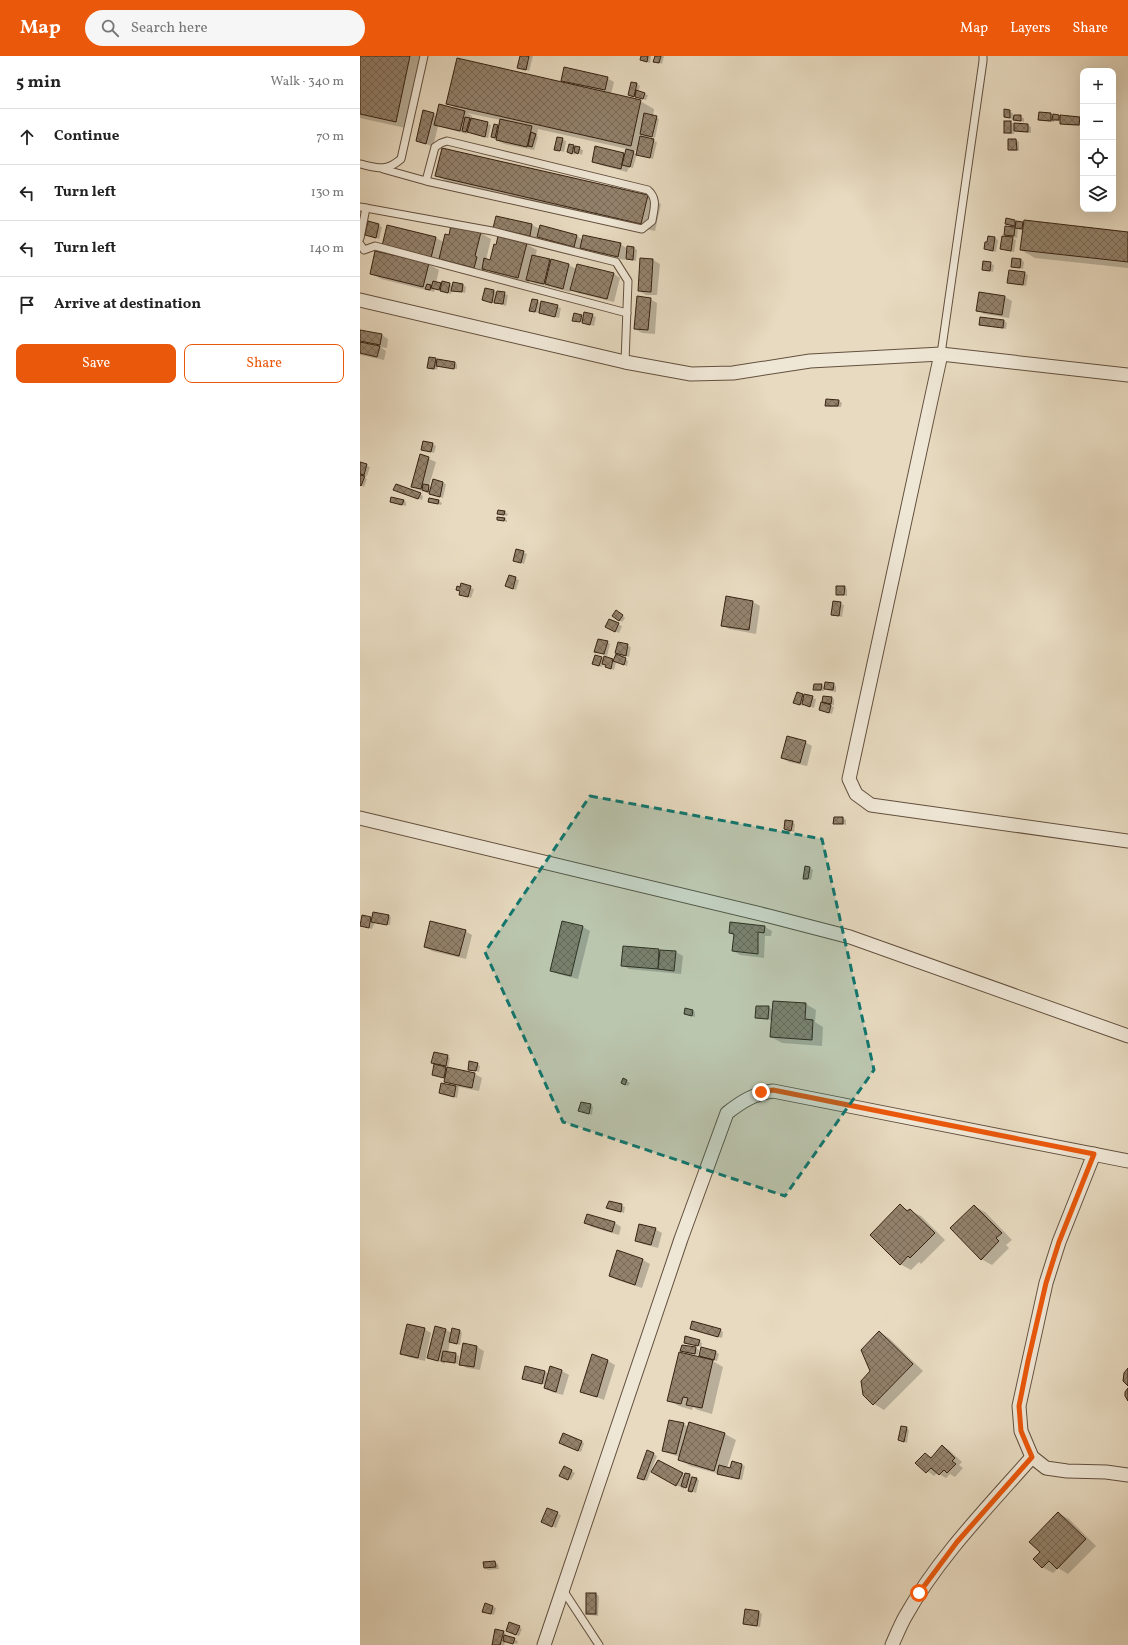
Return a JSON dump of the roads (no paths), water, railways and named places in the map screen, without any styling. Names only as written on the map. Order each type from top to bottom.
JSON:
[{"type":"street","points":[[360,300],[625,362],[691,374],[733,373],[810,361],[941,354],[1128,375]]},
{"type":"street","points":[[941,354],[849,779],[856,794],[871,805],[1128,841]]},
{"type":"street","points":[[360,818],[769,916],[850,937],[1128,1036]]},
{"type":"street","points":[[544,1645],[681,1239],[727,1113],[737,1104],[761,1092],[773,1090],[1128,1161]]},
{"type":"street","points":[[1094,1154],[1059,1242],[1046,1283],[1019,1406],[1021,1431],[1032,1457],[1046,1468],[1067,1472],[1106,1472],[1128,1475]]},
{"type":"street","points":[[892,1645],[904,1619],[919,1593],[949,1553],[1032,1457]]},
{"type":"lane","points":[[383,169],[394,165],[401,159],[424,56]]},
{"type":"lane","points":[[941,354],[983,61],[982,56]]},
{"type":"lane","points":[[360,164],[426,181],[642,230],[652,221],[655,200],[653,194],[648,190],[447,141],[435,147],[426,181]]},
{"type":"lane","points":[[360,238],[363,208],[492,231],[616,262],[628,281],[625,362]]},
{"type":"lane","points":[[360,244],[364,250],[375,246],[627,313]]},
{"type":"lane","points":[[563,1590],[599,1645]]}]
